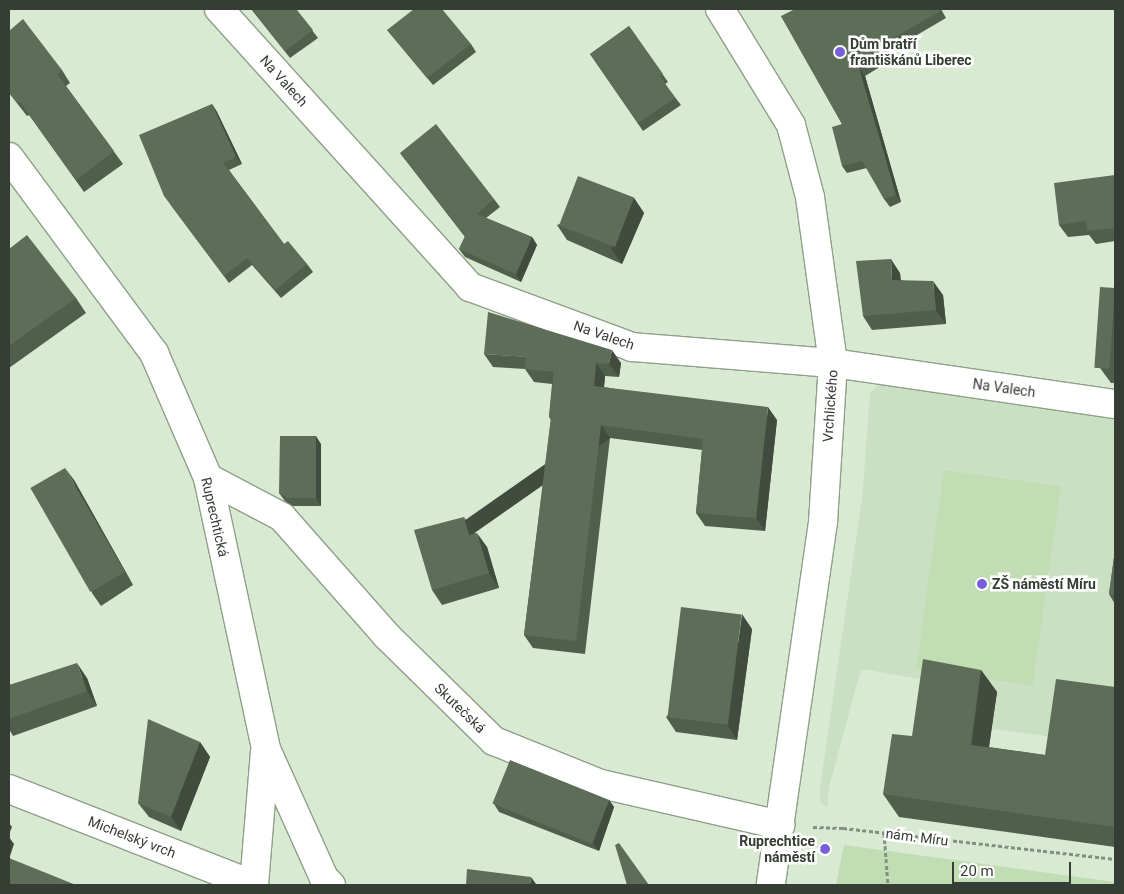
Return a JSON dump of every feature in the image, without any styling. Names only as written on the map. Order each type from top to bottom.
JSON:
[{"type":"street","name":"Na Valech","points":[[219,9],[470,287],[632,347],[833,364],[1115,404]]},
{"type":"street","name":"Vrchlického","points":[[720,9],[791,125],[810,196],[833,364],[823,522],[780,825]]},
{"type":"street","name":"Ruprechtická","points":[[9,158],[154,353],[208,478],[266,749],[324,878],[331,885]]},
{"type":"street","name":"Skutečská","points":[[208,478],[282,517],[387,636],[494,741],[601,784],[780,825]]},
{"type":"street","name":"Michelský vrch","points":[[9,789],[254,885],[266,749]]},
{"type":"street","points":[[771,885],[780,825]]},
{"type":"path","name":"nám. Míru","points":[[780,825],[843,828],[1115,859]]},
{"type":"path","points":[[884,833],[888,885]]},
{"type":"shaded area","name":"ZŠ náměstí Míru","points":[[880,383],[1115,417],[1115,707],[1054,737],[992,729],[997,692],[861,669],[829,787],[827,807],[820,802],[820,787],[862,499],[870,393]]},
{"type":"shaded area","points":[[944,470],[1061,486],[1033,685],[916,669]]},
{"type":"shaded area","points":[[844,845],[1115,882],[1115,885],[836,885]]},
{"type":"building","points":[[252,9],[296,9],[313,30],[285,51]]},
{"type":"building","points":[[414,9],[442,9],[471,44],[427,78],[387,30]]},
{"type":"building","name":"Dům bratří františkánů Liberec","points":[[795,9],[940,9],[941,11],[870,51],[875,59],[859,68],[896,195],[884,199],[862,161],[842,166],[832,127],[842,124],[781,16]]},
{"type":"building","points":[[23,19],[62,70],[57,74],[114,151],[76,180],[20,102],[18,104],[9,92],[9,31]]},
{"type":"building","points":[[629,26],[663,74],[660,76],[675,98],[638,123],[590,54]]},
{"type":"building","points":[[212,104],[236,157],[223,163],[284,244],[288,241],[307,264],[275,290],[247,258],[224,276],[164,196],[139,135]]},
{"type":"building","points":[[436,124],[494,199],[477,214],[532,237],[516,274],[459,249],[465,236],[400,153]]},
{"type":"building","points":[[1115,175],[1115,228],[1087,231],[1086,221],[1059,225],[1054,183]]},
{"type":"building","points":[[578,176],[634,198],[615,247],[559,225]]},
{"type":"building","points":[[27,235],[76,298],[9,346],[9,249]]},
{"type":"building","points":[[891,259],[892,280],[933,281],[936,310],[863,316],[856,261]]},
{"type":"building","points":[[1100,287],[1115,288],[1109,369],[1094,368]]},
{"type":"building","points":[[488,312],[612,350],[609,364],[596,363],[594,386],[768,407],[756,518],[696,513],[703,439],[601,425],[576,641],[524,635],[551,417],[549,417],[554,372],[525,369],[526,357],[484,354]]},
{"type":"building","points":[[280,436],[316,436],[316,498],[287,498],[279,493]]},
{"type":"building","points":[[65,468],[125,572],[90,592],[30,488]]},
{"type":"building","points":[[464,517],[469,535],[477,533],[489,573],[432,590],[414,530]]},
{"type":"building","points":[[1115,550],[1115,595],[1109,594]]},
{"type":"building","points":[[681,607],[742,614],[728,725],[667,717]]},
{"type":"building","points":[[923,659],[981,670],[971,745],[1045,755],[1056,679],[1115,687],[1115,827],[883,794],[892,734],[912,736]]},
{"type":"building","points":[[77,663],[87,691],[9,719],[9,685]]},
{"type":"building","points":[[148,719],[200,742],[171,817],[138,803]]},
{"type":"building","points":[[510,760],[609,800],[592,844],[492,804]]},
{"type":"building","points":[[619,843],[649,885],[627,885],[615,845]]},
{"type":"building","points":[[9,858],[76,885],[9,885]]},
{"type":"building","points":[[467,869],[531,877],[530,885],[466,885]]},
{"type":"place","name":"Dům bratří františkánů Liberec","points":[[840,52]]},
{"type":"place","name":"ZŠ náměstí Míru","points":[[982,584]]},
{"type":"place","name":"Ruprechtice náměstí","points":[[825,849]]}]
